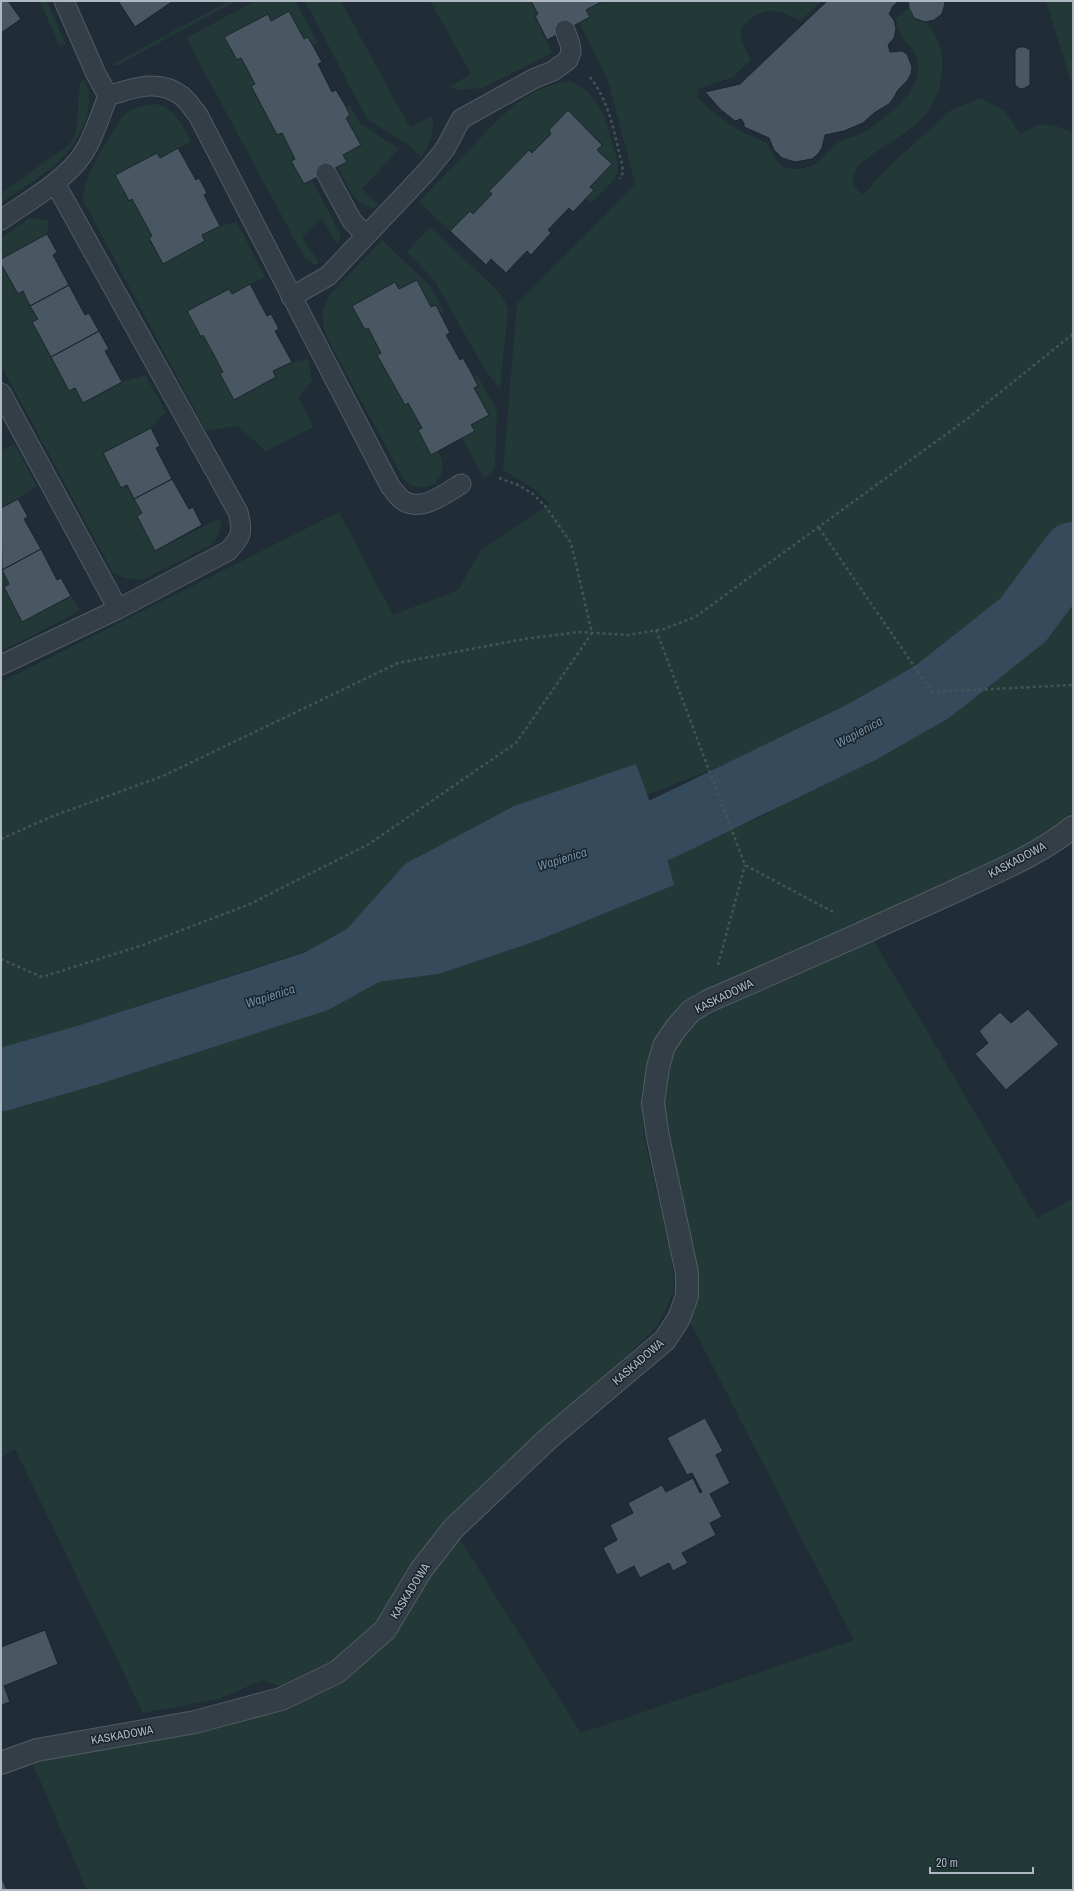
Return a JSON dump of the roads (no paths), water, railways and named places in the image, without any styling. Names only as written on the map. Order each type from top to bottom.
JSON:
[{"type":"street","name":"KASKADOWA","points":[[1,1763],[37,1750],[195,1722],[281,1699],[337,1672],[386,1630],[421,1570],[453,1529],[550,1437],[665,1340],[679,1318],[687,1296],[687,1273],[658,1137],[653,1103],[658,1066],[664,1046],[676,1028],[691,1011],[708,1001],[869,931],[1014,863],[1063,835],[1073,827]]},
{"type":"lane","points":[[1,220],[55,183],[77,162],[94,134],[108,96],[93,68],[64,1]]},
{"type":"lane","points":[[291,296],[328,276],[428,170],[445,149],[461,118],[535,78],[553,71],[568,60],[571,52],[565,30]]},
{"type":"lane","points":[[108,96],[141,86],[166,87],[182,97],[198,115],[390,486],[401,500],[416,505],[434,500],[461,484]]},
{"type":"lane","points":[[326,173],[352,221],[366,235]]},
{"type":"lane","points":[[1,665],[118,609],[228,551],[238,541],[242,528],[238,512],[55,183]]},
{"type":"lane","points":[[1,394],[118,609]]},
{"type":"water","points":[[636,764],[660,830],[674,885],[539,940],[439,974],[354,985],[336,941],[405,864],[514,806]]},
{"type":"waterway","name":"Wapienica","points":[[579,854],[660,830],[860,733],[932,692],[1023,620],[1073,553]]},
{"type":"waterway","name":"Wapienica","points":[[1,1080],[88,1055],[317,981],[420,924]]}]
